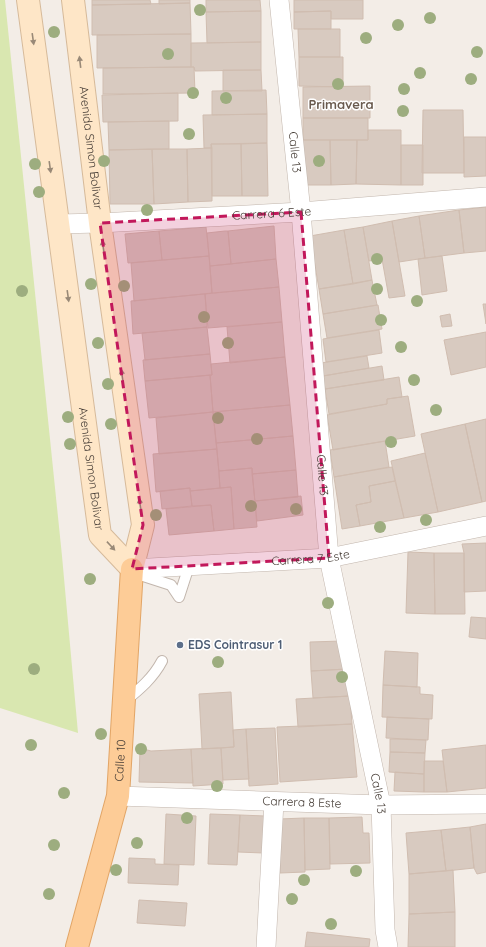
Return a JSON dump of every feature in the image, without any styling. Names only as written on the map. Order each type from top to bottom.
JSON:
[{"type":"main road","name":"Avenida Simon Bolivar","points":[[28,0],[100,535],[132,571]]},
{"type":"main road","name":"Avenida Simon Bolivar","points":[[72,0],[100,223],[143,525],[132,571]]},
{"type":"main road","name":"Calle 10","points":[[77,947],[118,796],[132,571]]},
{"type":"street","name":"Calle 13","points":[[279,0],[301,212],[329,558],[381,805],[385,930],[388,947]]},
{"type":"street","name":"Carrera 6 Este","points":[[58,224],[301,212],[486,198]]},
{"type":"street","name":"Carrera 7 Este","points":[[132,571],[189,566],[329,558],[486,526]]},
{"type":"street","name":"Carrera 8 Este","points":[[118,796],[381,805],[486,804]]},
{"type":"street","points":[[266,947],[274,802]]},
{"type":"lane","points":[[132,571],[171,585],[179,597],[189,566]]},
{"type":"lane","points":[[124,702],[144,686],[156,672],[162,661]]},
{"type":"highlighted area","points":[[301,212],[329,558],[132,569],[143,525],[100,223]]},
{"type":"green space","points":[[0,0],[5,0],[62,556],[78,733],[0,708]]},
{"type":"building","points":[[92,0],[150,0],[151,4],[92,5]]},
{"type":"building","points":[[159,0],[190,0],[190,3],[159,4]]},
{"type":"building","points":[[206,0],[260,0],[261,11],[206,12]]},
{"type":"building","points":[[294,0],[363,0],[363,19],[331,19],[331,11],[294,12]]},
{"type":"building","points":[[190,3],[191,34],[92,35],[92,5]]},
{"type":"building","points":[[261,11],[261,42],[207,43],[206,12]]},
{"type":"building","points":[[331,11],[331,29],[294,29],[294,12]]},
{"type":"building","points":[[298,29],[340,29],[340,57],[299,57]]},
{"type":"building","points":[[191,34],[191,67],[97,68],[97,35]]},
{"type":"building","points":[[261,42],[261,70],[195,71],[194,67],[191,67],[191,43]]},
{"type":"building","points":[[299,57],[343,57],[343,87],[299,86]]},
{"type":"building","points":[[194,67],[195,93],[103,94],[103,68]]},
{"type":"building","points":[[223,70],[261,70],[262,91],[223,91]]},
{"type":"building","points":[[370,86],[370,118],[303,118],[303,87]]},
{"type":"building","points":[[266,90],[267,114],[212,115],[212,91]]},
{"type":"building","points":[[178,93],[178,121],[103,122],[102,95]]},
{"type":"building","points":[[423,110],[463,110],[464,173],[422,173]]},
{"type":"building","points":[[267,114],[267,143],[211,144],[212,148],[204,148],[203,115]]},
{"type":"building","points":[[303,118],[368,118],[368,140],[303,140]]},
{"type":"building","points":[[169,121],[169,149],[109,150],[108,122]]},
{"type":"building","points":[[368,130],[401,130],[401,185],[356,184],[357,140],[368,140]]},
{"type":"building","points":[[464,137],[486,137],[486,176],[464,177]]},
{"type":"building","points":[[303,140],[330,140],[331,185],[303,185]]},
{"type":"building","points":[[330,140],[357,140],[356,184],[331,185]]},
{"type":"building","points":[[267,143],[268,196],[242,196],[241,144]]},
{"type":"building","points":[[211,144],[241,144],[242,196],[212,196]]},
{"type":"building","points":[[401,145],[423,145],[423,185],[401,185]]},
{"type":"building","points":[[212,148],[212,201],[188,202],[187,149]]},
{"type":"building","points":[[152,149],[187,149],[188,202],[154,204]]},
{"type":"building","points":[[152,149],[154,204],[110,204],[109,150]]},
{"type":"building","points":[[486,207],[486,251],[464,253],[459,210]]},
{"type":"building","points":[[459,210],[464,253],[425,258],[419,216]]},
{"type":"building","points":[[419,216],[425,258],[399,262],[392,221]]},
{"type":"building","points":[[392,221],[405,296],[389,298],[382,259],[369,261],[363,227]]},
{"type":"building","points":[[274,226],[276,259],[231,264],[228,231]]},
{"type":"building","points":[[206,227],[209,256],[162,260],[159,231]]},
{"type":"building","points":[[363,227],[372,280],[353,284],[344,230]]},
{"type":"building","points":[[344,230],[353,284],[319,289],[310,236]]},
{"type":"building","points":[[159,231],[162,260],[128,263],[125,234]]},
{"type":"building","points":[[228,231],[231,264],[210,266],[207,233]]},
{"type":"building","points":[[209,256],[212,293],[134,301],[131,263]]},
{"type":"building","points":[[442,256],[447,291],[422,295],[418,259]]},
{"type":"building","points":[[276,259],[279,287],[212,293],[210,266]]},
{"type":"building","points":[[372,280],[377,305],[323,314],[319,289]]},
{"type":"building","points":[[279,287],[282,322],[208,328],[205,294]]},
{"type":"building","points":[[205,294],[207,327],[133,334],[131,301]]},
{"type":"building","points":[[483,304],[486,304],[486,324]]},
{"type":"building","points":[[378,305],[382,329],[327,338],[323,314]]},
{"type":"building","points":[[450,314],[452,326],[442,327],[440,316]]},
{"type":"building","points":[[282,322],[285,357],[230,363],[227,327]]},
{"type":"building","points":[[207,327],[210,354],[145,360],[142,333]]},
{"type":"building","points":[[379,330],[382,353],[326,362],[323,339]]},
{"type":"building","points":[[486,332],[486,367],[451,375],[444,340]]},
{"type":"building","points":[[210,354],[212,375],[145,381],[143,360]]},
{"type":"building","points":[[367,356],[369,368],[323,376],[321,363]]},
{"type":"building","points":[[285,357],[290,405],[213,412],[210,375],[212,375],[211,364]]},
{"type":"building","points":[[382,366],[384,380],[325,389],[323,376]]},
{"type":"building","points":[[210,375],[213,412],[149,418],[145,381]]},
{"type":"building","points":[[399,377],[402,397],[387,399],[387,404],[329,414],[325,389]]},
{"type":"building","points":[[408,396],[415,436],[333,450],[327,415],[387,404],[387,399]]},
{"type":"building","points":[[290,405],[293,436],[216,443],[213,412]]},
{"type":"building","points":[[213,412],[217,449],[159,454],[156,418]]},
{"type":"building","points":[[486,419],[486,501],[482,502],[465,424]]},
{"type":"building","points":[[465,424],[482,502],[438,512],[421,434]]},
{"type":"building","points":[[293,436],[296,470],[252,474],[252,468],[219,471],[216,443]]},
{"type":"building","points":[[385,441],[389,467],[334,477],[330,450]]},
{"type":"building","points":[[217,449],[220,488],[190,491],[190,488],[156,492],[153,454]]},
{"type":"building","points":[[425,453],[438,512],[404,518],[391,461]]},
{"type":"building","points":[[392,467],[395,481],[369,486],[371,502],[356,505],[360,526],[342,529],[334,477]]},
{"type":"building","points":[[252,468],[257,527],[234,529],[231,487],[220,488],[219,471]]},
{"type":"building","points":[[296,470],[298,497],[255,501],[252,474]]},
{"type":"building","points":[[395,481],[404,518],[360,526],[356,505],[371,502],[369,486]]},
{"type":"building","points":[[231,487],[234,529],[214,531],[211,505],[192,506],[190,491]]},
{"type":"building","points":[[190,488],[192,506],[162,509],[160,491]]},
{"type":"building","points":[[301,496],[303,515],[257,521],[255,501]]},
{"type":"building","points":[[211,505],[214,531],[169,535],[166,509]]},
{"type":"building","points":[[486,543],[486,591],[464,592],[464,553],[462,544]]},
{"type":"building","points":[[408,552],[434,553],[435,614],[406,613]]},
{"type":"building","points":[[434,553],[464,553],[465,614],[435,614]]},
{"type":"building","points":[[471,617],[486,618],[486,639],[469,637]]},
{"type":"building","points":[[342,641],[347,669],[311,671],[310,642]]},
{"type":"building","points":[[385,651],[418,653],[417,687],[383,685]]},
{"type":"building","points":[[347,669],[350,696],[313,698],[311,671]]},
{"type":"building","points":[[383,685],[420,687],[420,694],[433,695],[432,719],[382,717]]},
{"type":"building","points":[[231,692],[234,747],[202,749],[199,694]]},
{"type":"building","points":[[350,696],[352,724],[298,727],[296,699]]},
{"type":"building","points":[[387,717],[429,719],[428,740],[386,738]]},
{"type":"building","points":[[352,724],[357,777],[280,782],[277,727]]},
{"type":"building","points":[[275,728],[278,784],[249,786],[246,729]]},
{"type":"building","points":[[246,729],[249,779],[223,780],[221,748],[234,747],[233,730]]},
{"type":"building","points":[[390,739],[426,740],[425,753],[390,752]]},
{"type":"building","points":[[486,745],[486,788],[447,792],[442,750]]},
{"type":"building","points":[[140,748],[151,751],[191,749],[193,783],[139,782]]},
{"type":"building","points":[[221,748],[223,784],[193,786],[191,749]]},
{"type":"building","points":[[390,752],[425,753],[424,774],[389,772]]},
{"type":"building","points":[[424,761],[443,761],[447,792],[424,792]]},
{"type":"building","points":[[395,772],[424,774],[424,792],[394,791]]},
{"type":"building","points":[[166,814],[196,816],[194,865],[164,864]]},
{"type":"building","points":[[210,814],[240,815],[237,865],[208,864]]},
{"type":"building","points":[[240,815],[265,816],[263,853],[238,852]]},
{"type":"building","points":[[362,817],[363,833],[369,833],[370,863],[330,864],[329,818]]},
{"type":"building","points":[[304,818],[329,818],[330,869],[305,870]]},
{"type":"building","points":[[304,818],[305,872],[280,873],[279,819]]},
{"type":"building","points":[[486,824],[486,872],[477,874],[474,868],[470,827]]},
{"type":"building","points":[[470,827],[474,868],[446,871],[441,830]]},
{"type":"building","points":[[441,830],[446,871],[409,874],[406,833]]},
{"type":"building","points":[[129,858],[155,859],[155,864],[179,865],[178,885],[128,883]]},
{"type":"building","points":[[453,870],[455,912],[409,914],[409,874]]},
{"type":"building","points":[[139,900],[187,903],[185,926],[137,923]]},
{"type":"building","points":[[455,912],[455,947],[408,947],[409,914]]},
{"type":"building","points":[[307,932],[370,939],[369,947],[305,947]]},
{"type":"place","name":"EDS Cointrasur 1","points":[[180,645]]},
{"type":"district","name":"Primavera","points":[[341,104]]}]
